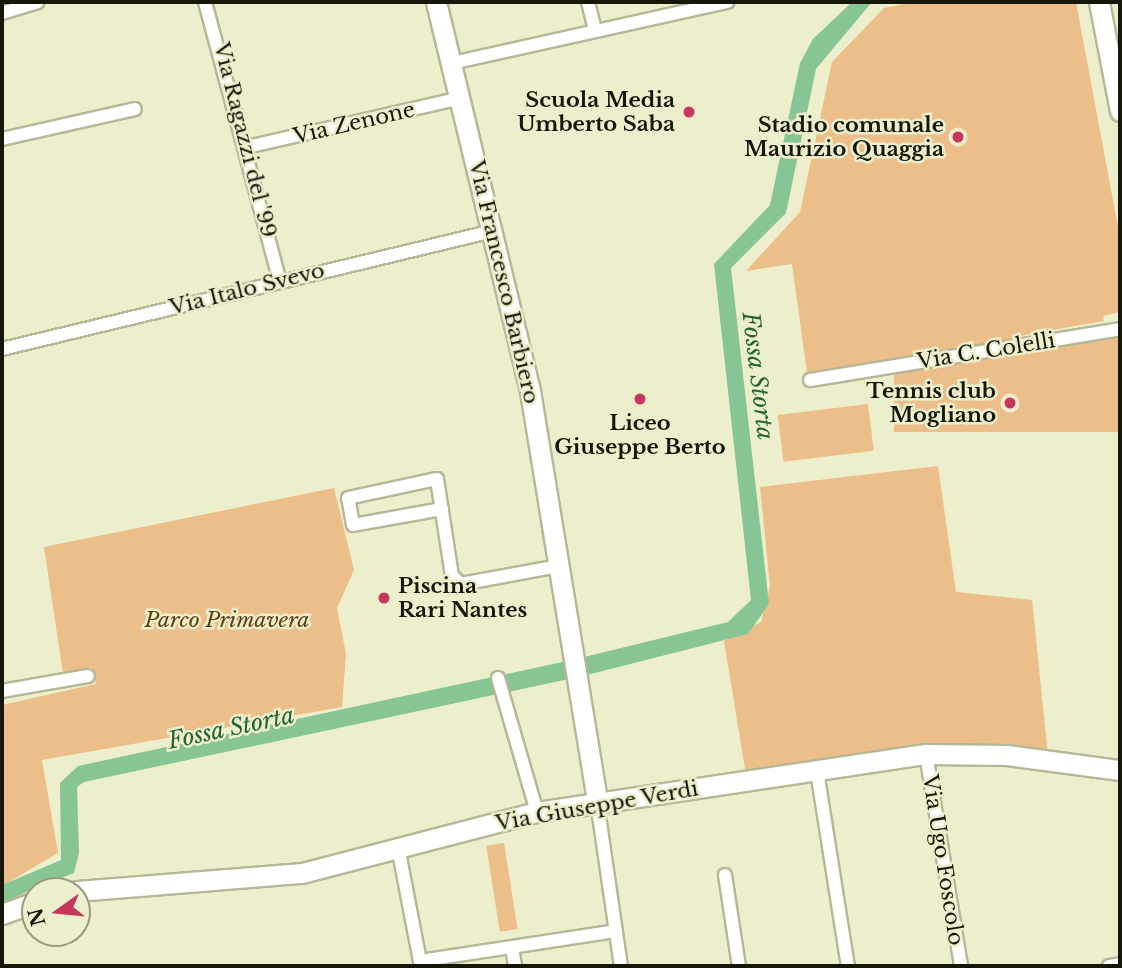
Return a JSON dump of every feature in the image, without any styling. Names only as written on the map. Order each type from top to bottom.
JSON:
[{"type":"street","points":[[2,13],[37,2]]},
{"type":"street","name":"Via Ragazzi del '99","points":[[205,2],[247,147],[280,281]]},
{"type":"street","name":"Via Francesco Barbiero","points":[[436,2],[530,391],[621,966]]},
{"type":"street","points":[[588,2],[595,31]]},
{"type":"street","points":[[452,63],[700,5],[727,2]]},
{"type":"street","points":[[1100,2],[1120,111]]},
{"type":"street","name":"Via Zenone","points":[[247,147],[461,98]]},
{"type":"street","points":[[2,139],[135,109]]},
{"type":"street","name":"Via Italo Svevo","points":[[2,349],[492,231]]},
{"type":"street","name":"Via C. Colelli","points":[[810,380],[1120,330]]},
{"type":"street","points":[[442,509],[354,526],[348,498],[437,479],[456,582],[470,585],[559,566]]},
{"type":"street","points":[[2,691],[88,676]]},
{"type":"street","points":[[499,679],[537,812]]},
{"type":"street","name":"Via Giuseppe Verdi","points":[[91,890],[288,875],[537,812],[926,754],[1007,755],[1120,770]]},
{"type":"street","name":"Via Ugo Foscolo","points":[[926,754],[961,966]]},
{"type":"street","points":[[817,771],[848,966]]},
{"type":"street","points":[[397,846],[420,963],[616,931]]},
{"type":"street","points":[[725,875],[739,966]]},
{"type":"street","points":[[2,914],[21,907]]},
{"type":"street","points":[[512,947],[515,966]]},
{"type":"street","points":[[1110,966],[1120,964]]},
{"type":"green space","name":"Stadio comunale Maurizio Quaggia","points":[[914,2],[1076,2],[1120,238],[1120,312],[1103,316],[1104,321],[807,373],[792,264],[746,271],[800,212],[832,62],[884,8]]},
{"type":"green space","name":"Tennis club Mogliano","points":[[894,337],[1120,337],[1120,432],[894,432]]},
{"type":"green space","points":[[868,404],[874,451],[783,462],[778,415]]},
{"type":"green space","points":[[938,466],[956,592],[1032,600],[1048,756],[746,775],[724,641],[761,622],[770,586],[760,487]]},
{"type":"green space","name":"Parco Primavera","points":[[334,488],[354,570],[337,608],[346,654],[342,707],[42,760],[58,853],[2,886],[2,705],[96,684],[92,667],[63,674],[44,547]]},
{"type":"green space","points":[[504,843],[518,929],[500,932],[486,846]]},
{"type":"shaded area","points":[[852,2],[872,2],[816,69],[786,213],[731,268],[769,604],[748,634],[587,675],[584,657],[728,622],[751,600],[714,264],[770,205],[800,63],[813,39]]},
{"type":"shaded area","points":[[567,661],[569,679],[84,782],[77,787],[79,853],[74,873],[64,877],[21,877],[21,894],[2,901],[2,885],[61,860],[60,783],[78,766]]},
{"type":"waterway","name":"Fossa Storta","points":[[2,901],[64,873]]},
{"type":"place","name":"Scuola Media Umberto Saba","points":[[689,112]]},
{"type":"place","name":"Stadio comunale Maurizio Quaggia","points":[[958,137]]},
{"type":"place","name":"Liceo Giuseppe Berto","points":[[640,399]]},
{"type":"place","name":"Tennis club Mogliano","points":[[1010,403]]},
{"type":"place","name":"Piscina Rari Nantes","points":[[384,598]]}]
